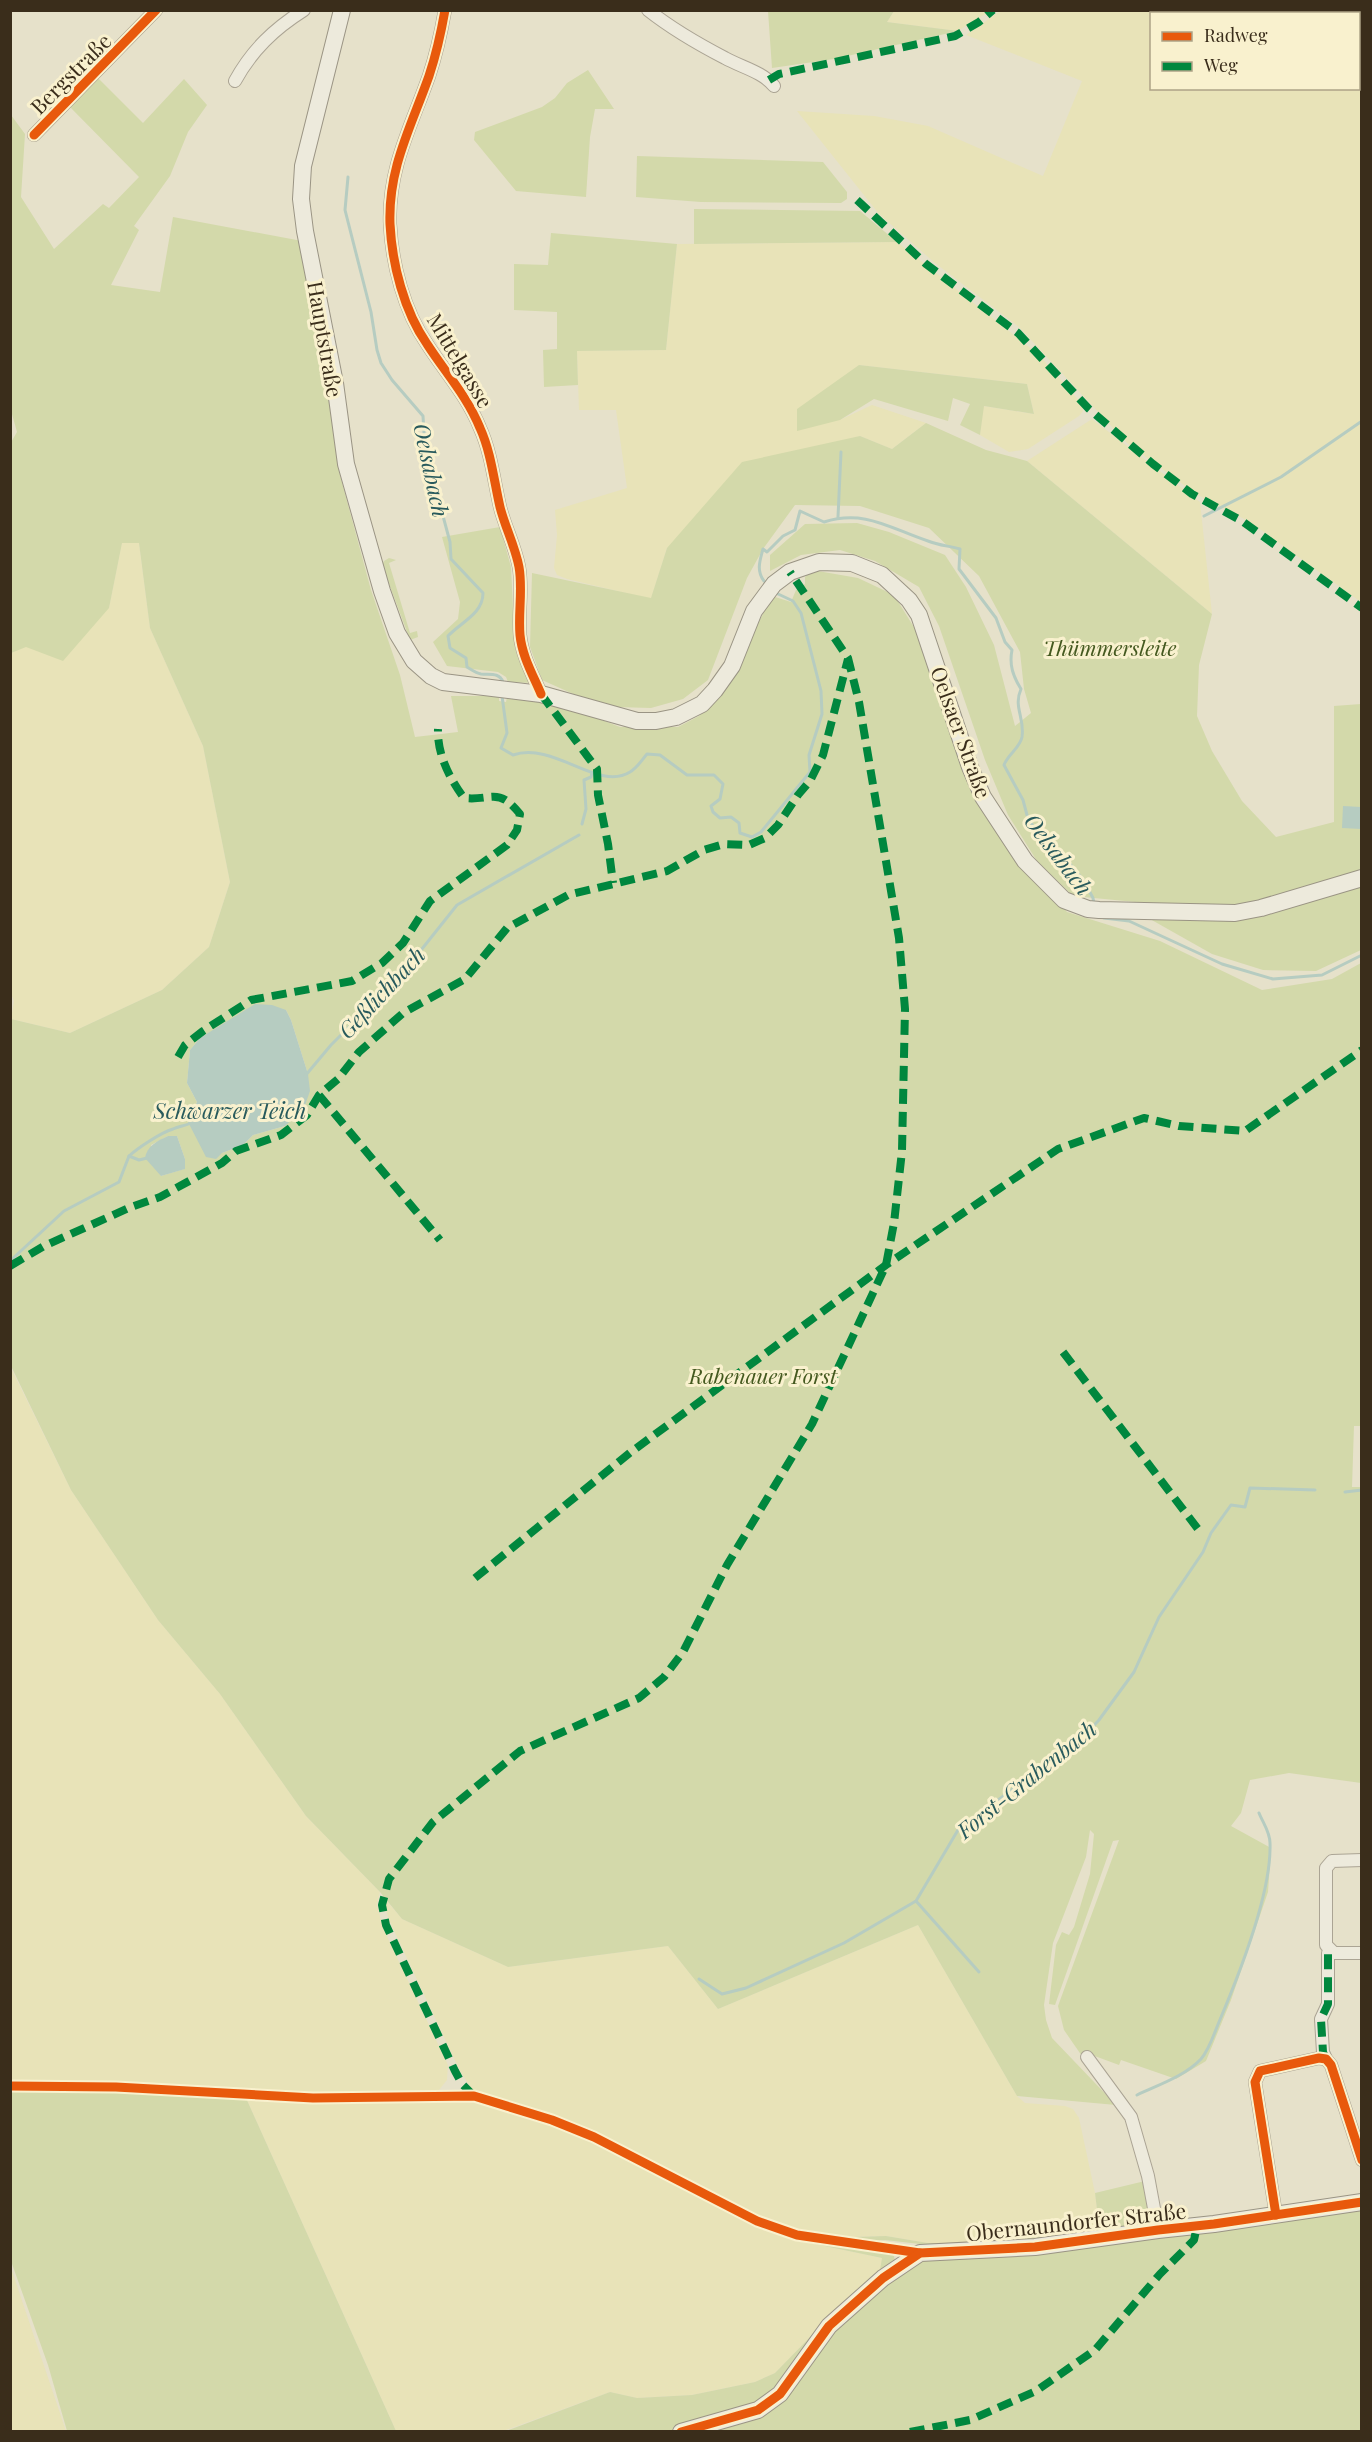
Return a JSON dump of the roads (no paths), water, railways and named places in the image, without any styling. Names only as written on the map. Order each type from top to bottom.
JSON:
[{"type":"main road","name":"Hauptstraße","points":[[342,10],[305,159],[301,199],[305,231],[335,383],[346,464],[382,591],[397,633],[414,661],[430,676],[443,682],[541,694]]},
{"type":"main road","name":"Oelsaer Straße","points":[[541,694],[637,721],[656,721],[676,717],[691,710],[716,690],[732,666],[754,610],[770,588],[790,573],[819,562],[852,563],[882,575],[909,600],[925,630],[970,767],[983,797],[1025,861],[1064,900],[1094,909],[1235,913],[1261,908],[1362,878]]},
{"type":"main road","name":"Obernaundorfer Straße","points":[[681,2432],[758,2410],[780,2394],[829,2326],[883,2278],[920,2253],[1035,2247],[1362,2202]]},
{"type":"street","name":"Bergstraße","points":[[34,135],[156,10]]},
{"type":"street","points":[[235,81],[248,58],[272,32],[304,10]]},
{"type":"street","name":"Mittelgasse","points":[[445,10],[438,48],[400,151],[392,183],[390,223],[394,258],[406,300],[422,336],[459,387],[486,442],[501,509],[520,569],[520,637],[525,658],[541,694]]},
{"type":"street","points":[[648,10],[684,35],[741,67],[763,76],[774,86]]},
{"type":"street","points":[[1362,1860],[1332,1861],[1326,1868],[1325,1922],[1326,1945],[1334,1953],[1362,1953]]},
{"type":"street","points":[[1328,1953],[1329,2004],[1321,2019],[1323,2052],[1331,2065],[1362,2160]]},
{"type":"street","points":[[1087,2057],[1131,2118],[1148,2176],[1158,2230]]},
{"type":"street","points":[[1276,2215],[1256,2082],[1260,2072],[1319,2058],[1326,2059]]},
{"type":"water","points":[[1343,806],[1361,807],[1361,829],[1342,828]]},
{"type":"water","name":"Schwarzer Teich","points":[[255,1004],[272,1005],[286,1010],[308,1074],[310,1091],[304,1108],[285,1126],[253,1135],[243,1145],[222,1153],[216,1159],[206,1157],[188,1122],[197,1102],[187,1083],[190,1050],[200,1038]]},
{"type":"water","points":[[168,1136],[177,1136],[185,1159],[185,1169],[161,1176],[145,1158],[150,1147]]},
{"type":"waterway","name":"Oelsabach","points":[[348,177],[345,210],[371,312],[381,363],[392,380],[423,416],[425,449],[450,542],[451,559],[483,593],[475,612],[448,636],[450,648],[466,658],[467,667],[479,674],[497,675],[503,682]]},
{"type":"waterway","points":[[1204,516],[1281,477],[1362,421]]},
{"type":"waterway","points":[[838,517],[841,452]]},
{"type":"waterway","name":"Oelsabach","points":[[764,581],[759,569],[763,549],[767,552],[783,536],[795,530],[800,511],[824,522],[852,518],[878,522],[932,542],[960,549],[959,569],[996,618],[1005,642],[1012,650],[1012,670],[1021,689],[1018,701],[1022,737],[1004,765],[1023,800],[1027,815],[1035,830],[1049,849],[1065,858],[1084,881],[1094,904]]},
{"type":"waterway","name":"Oelsabach","points":[[502,696],[507,733],[501,748],[513,755],[528,753],[544,755],[604,776],[617,776],[630,772],[647,754],[660,755],[687,775],[714,775],[723,784],[720,799],[711,806],[713,812],[720,818],[731,817],[739,823],[740,833],[752,837],[761,832],[810,772],[809,755],[822,714],[821,691],[801,613],[793,601],[776,593]]},
{"type":"waterway","points":[[582,824],[586,809],[584,780],[591,777],[592,773]]},
{"type":"waterway","name":"Geßlichbach","points":[[305,1076],[331,1045],[402,974],[457,905],[579,835]]},
{"type":"waterway","name":"Oelsabach","points":[[1104,918],[1129,921],[1222,964],[1273,979],[1322,975],[1362,955]]},
{"type":"waterway","points":[[129,1156],[162,1134],[191,1123]]},
{"type":"waterway","name":"Geßlichbach","points":[[10,1261],[64,1211],[119,1182],[129,1156],[139,1160],[147,1158]]},
{"type":"waterway","name":"Forst-Grabenbach","points":[[699,1979],[722,1994],[746,1988],[844,1943],[916,1901],[958,1830],[1084,1736],[1099,1720],[1134,1672],[1159,1617],[1203,1552],[1211,1533],[1231,1505],[1245,1507],[1250,1488],[1315,1490]]},
{"type":"waterway","name":"Forst-Grabenbach","points":[[1345,1492],[1362,1490]]},
{"type":"waterway","points":[[1137,2095],[1171,2080],[1195,2065],[1211,2042],[1253,1934],[1266,1885],[1270,1839],[1259,1813]]},
{"type":"waterway","points":[[916,1901],[979,1972]]},
{"type":"park label","name":"Thümmersleite","points":[[1110,647]]},
{"type":"park label","name":"Rabenauer Forst","points":[[763,1375]]}]
